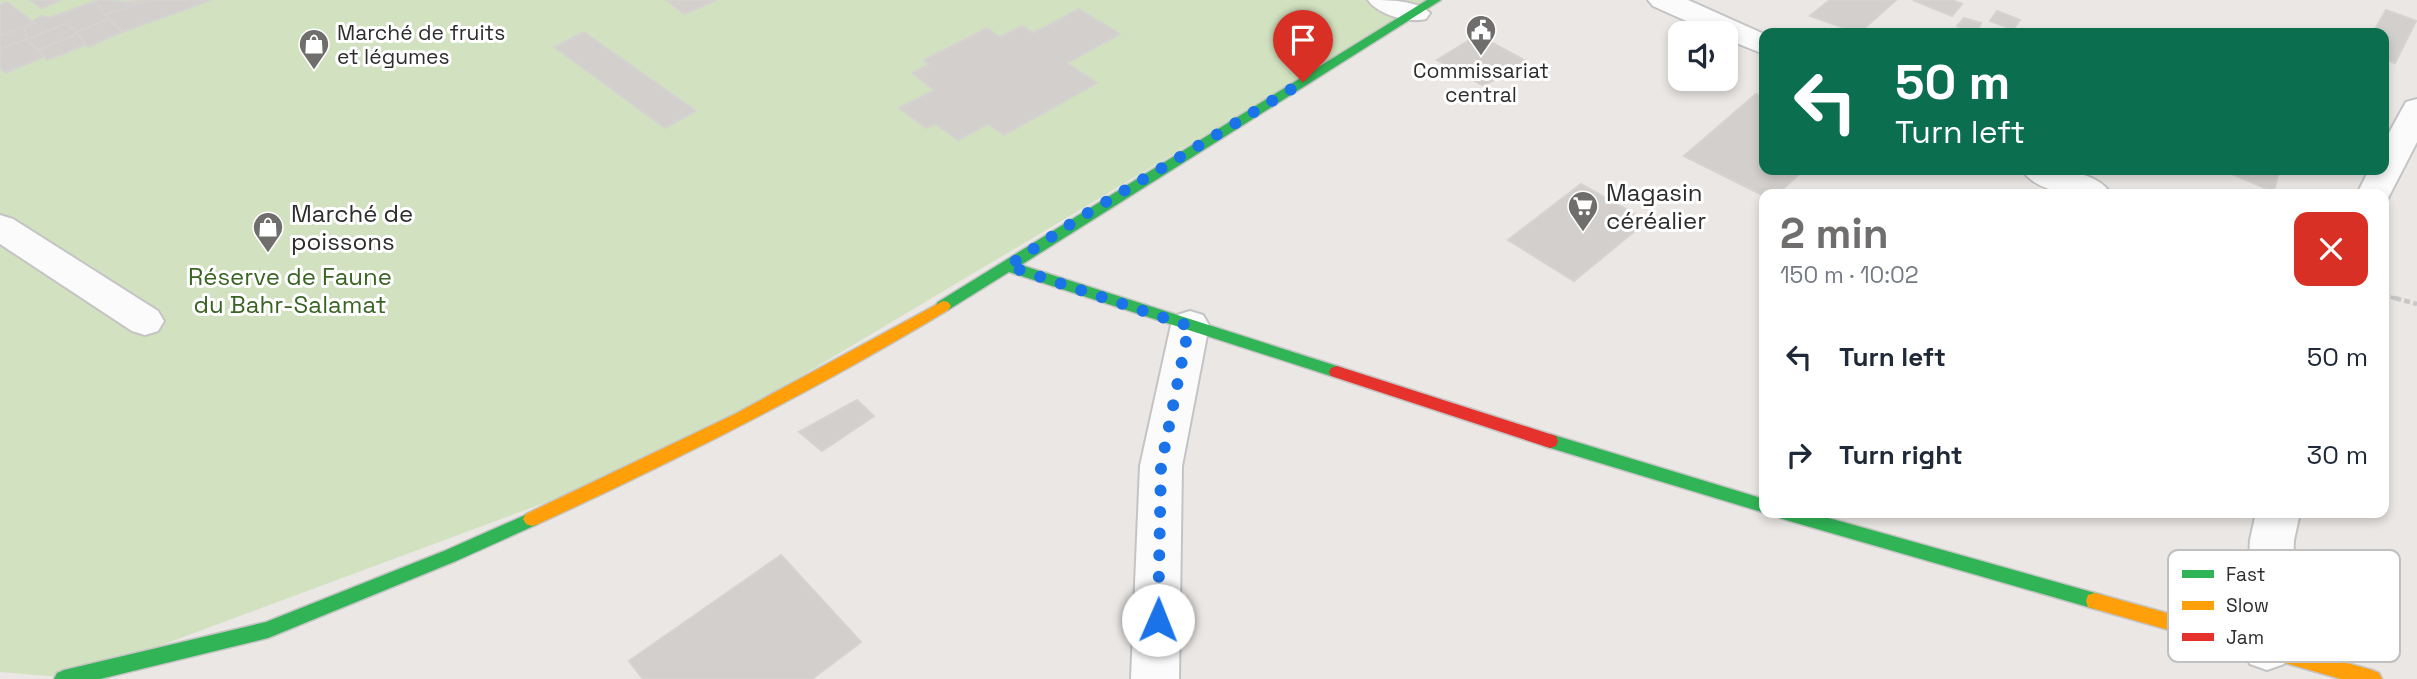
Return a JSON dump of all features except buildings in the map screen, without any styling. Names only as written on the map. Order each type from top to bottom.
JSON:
[{"type":"main road","points":[[64,679],[268,630],[450,556],[660,460],[896,335],[1078,219],[1425,6]]},
{"type":"main road","points":[[1008,266],[1659,476],[1759,505]]},
{"type":"main road","points":[[1804,518],[2168,621]]},
{"type":"main road","points":[[2312,662],[2372,679]]},
{"type":"street","points":[[1383,0],[1425,6]]},
{"type":"street","points":[[1663,0],[1759,44]]},
{"type":"street","points":[[2389,164],[2417,109]]},
{"type":"street","points":[[2050,175],[2083,189]]},
{"type":"street","points":[[0,227],[145,321]]},
{"type":"street","points":[[1154,679],[1161,466],[1189,326]]},
{"type":"street","points":[[2272,550],[2277,518]]},
{"type":"path","points":[[2389,296],[2417,304]]},
{"type":"green space","name":"Réserve de Faune du Bahr-Salamat","points":[[0,0],[1432,0],[660,460],[73,678],[0,672]]},
{"type":"traffic: fast","points":[[943,306],[1435,0]]},
{"type":"traffic: fast","points":[[1008,266],[1337,372]]},
{"type":"traffic: fast","points":[[1550,441],[1759,504]]},
{"type":"traffic: fast","points":[[1804,518],[2095,601]]},
{"type":"traffic: fast","points":[[64,679],[268,630],[450,556],[532,519]]},
{"type":"traffic: slow","points":[[532,519],[741,419],[943,306]]},
{"type":"traffic: slow","points":[[2095,601],[2168,622]]},
{"type":"traffic: slow","points":[[2312,662],[2372,679]]},
{"type":"traffic: jam","points":[[1337,372],[1550,441]]},
{"type":"place","name":"Commissariat central","points":[[1481,57]]},
{"type":"place","name":"Marché de fruits et légumes","points":[[314,71]]},
{"type":"place","name":"Magasin céréalier","points":[[1583,233]]},
{"type":"place","name":"Marché de poissons","points":[[268,254]]},
{"type":"route","points":[[1158,620],[1161,466],[1189,326],[1008,266],[1078,219],[1303,82]]}]
